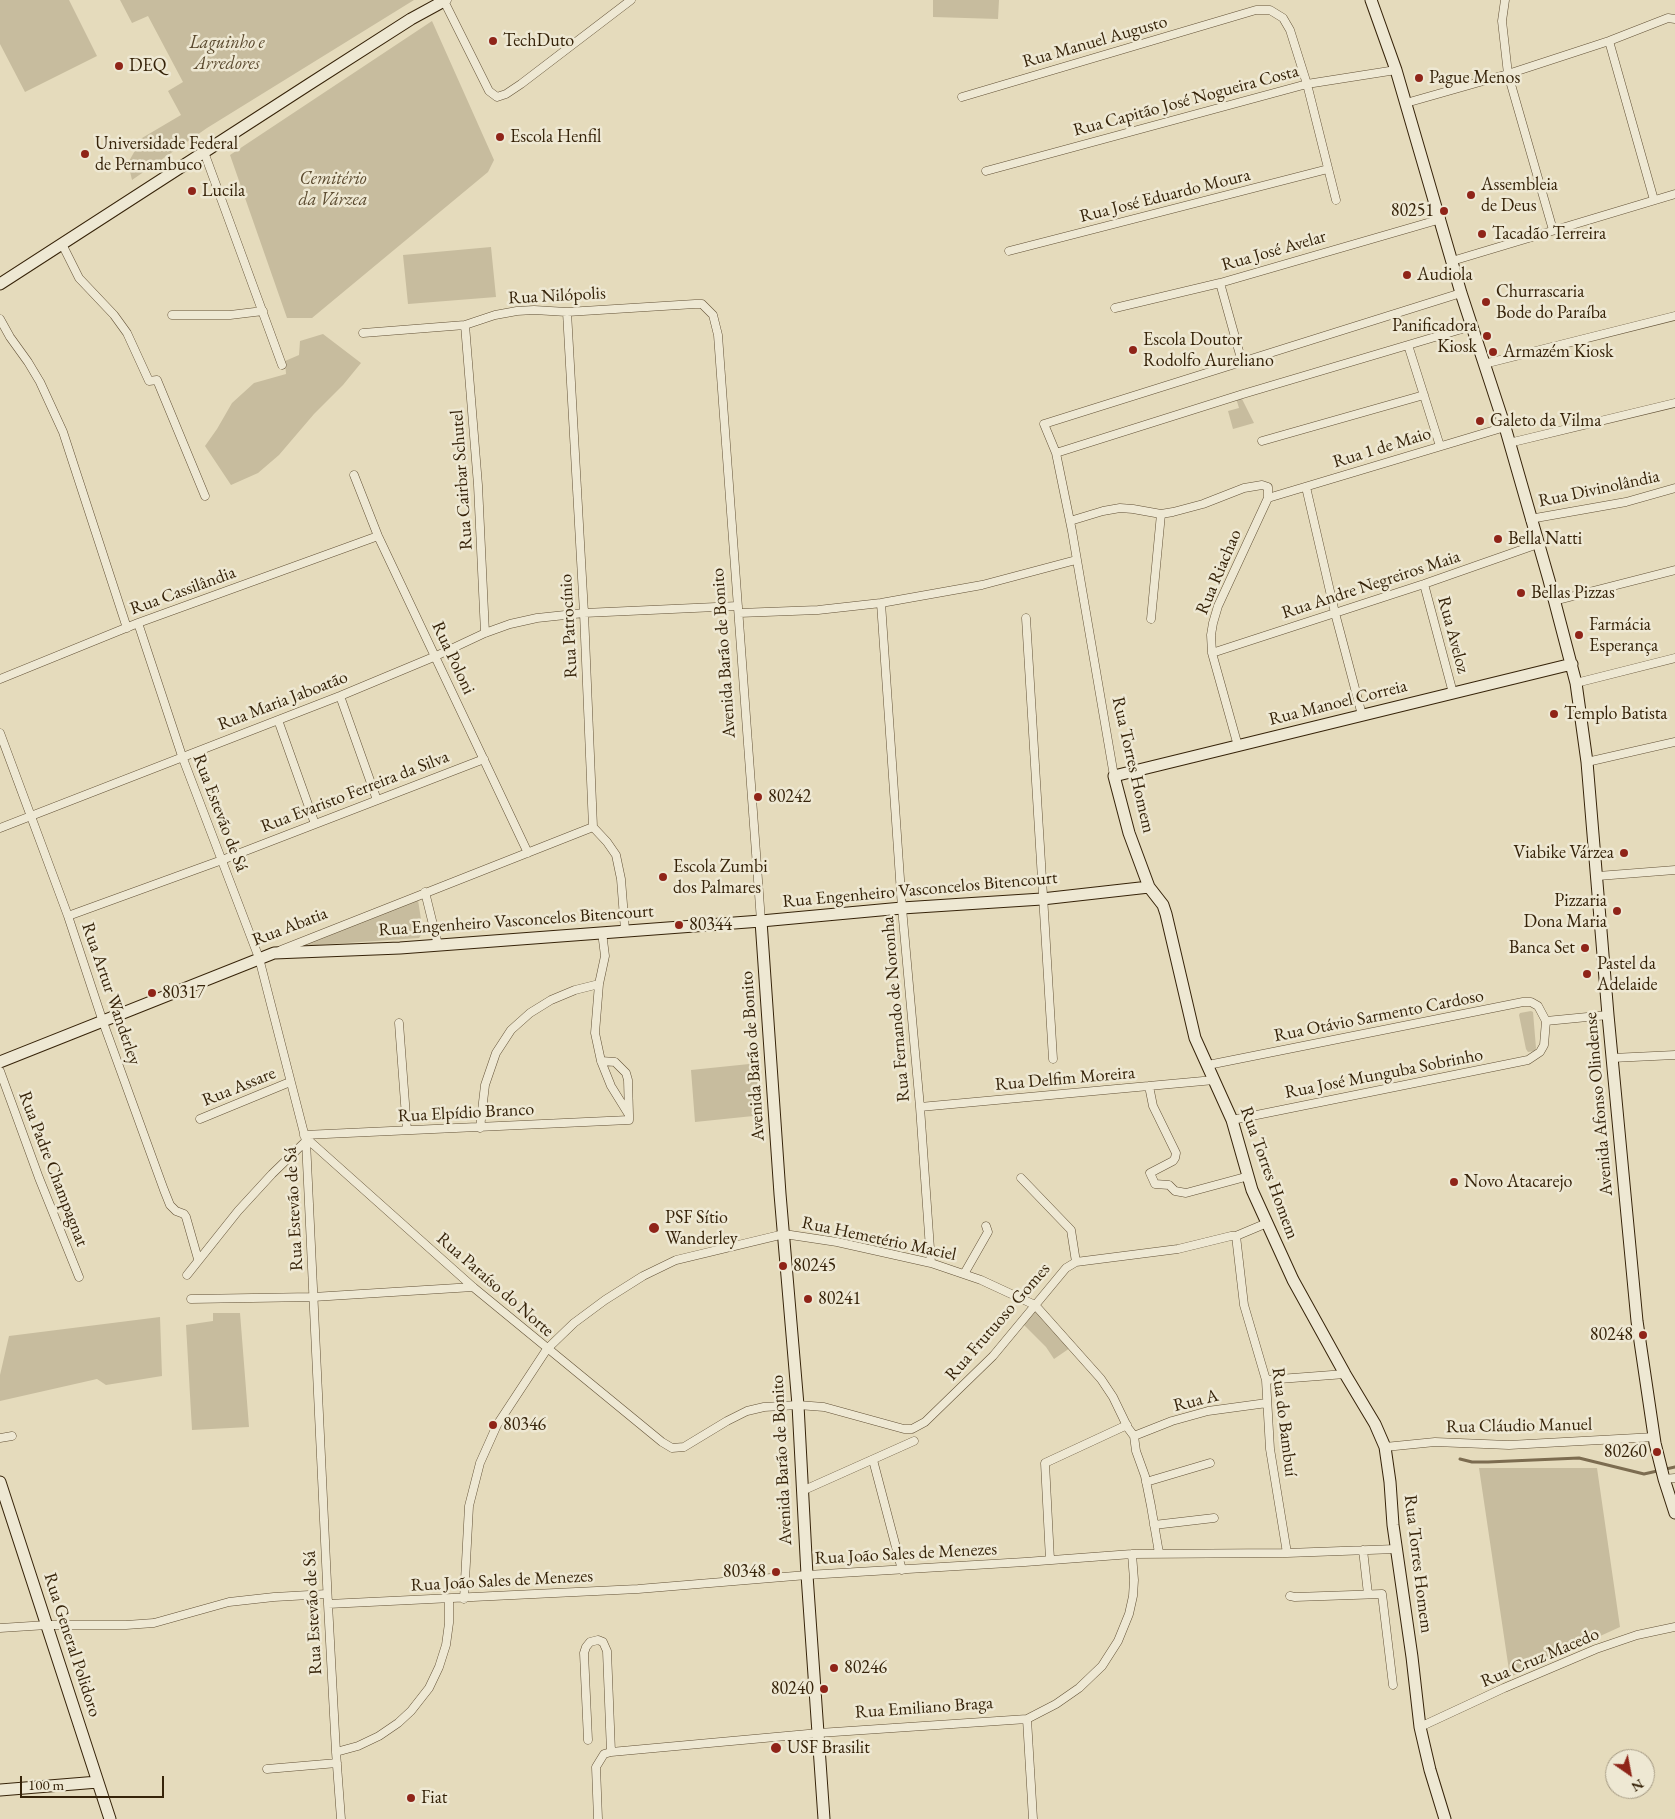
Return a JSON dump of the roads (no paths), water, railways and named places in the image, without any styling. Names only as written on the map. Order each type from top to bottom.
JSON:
[{"type":"street","points":[[0,284],[403,24],[445,0],[489,91],[497,97],[506,94],[521,84],[632,0]]},
{"type":"street","name":"Avenida Afonso Olindense","points":[[1371,0],[1396,70],[1441,219],[1461,293],[1505,427],[1576,683],[1588,762],[1608,1015],[1637,1321],[1654,1437],[1660,1464],[1667,1478],[1675,1513]]},
{"type":"street","points":[[1505,0],[1502,21],[1508,74],[1553,230]]},
{"type":"street","name":"Rua Manuel Augusto","points":[[962,97],[1256,10],[1270,10],[1283,18],[1290,30],[1307,84],[1336,200]]},
{"type":"street","points":[[1406,103],[1508,74],[1609,41],[1668,18],[1675,19]]},
{"type":"street","points":[[1609,41],[1654,200]]},
{"type":"street","name":"Rua Capitão José Nogueira Costa","points":[[986,171],[1307,84],[1396,70]]},
{"type":"street","points":[[204,152],[282,364]]},
{"type":"street","name":"Rua José Eduardo Moura","points":[[1009,251],[1328,170]]},
{"type":"street","points":[[1452,261],[1675,194]]},
{"type":"street","name":"Rua José Avelar","points":[[1115,308],[1220,282],[1441,219]]},
{"type":"street","points":[[62,244],[79,278],[114,315],[127,333],[149,381],[157,380],[204,496]]},
{"type":"street","points":[[1220,282],[1242,362],[1461,293]]},
{"type":"street","name":"Rua Nilópolis","points":[[363,333],[465,325],[495,315],[517,311],[567,312],[695,304]]},
{"type":"street","name":"Avenida Barão de Bonito","points":[[695,304],[702,304],[713,315],[718,335],[798,1405],[807,1575],[824,1819]]},
{"type":"street","points":[[172,315],[230,315],[263,311]]},
{"type":"street","name":"Rua Patrocínio","points":[[567,312],[584,613],[593,827]]},
{"type":"street","points":[[1484,364],[1675,316]]},
{"type":"street","points":[[0,319],[10,338],[40,382],[63,432],[127,628]]},
{"type":"street","name":"Rua Cairbar Schutel","points":[[465,325],[478,485],[485,633]]},
{"type":"street","points":[[1056,453],[1243,394],[1472,326]]},
{"type":"street","points":[[1408,345],[1440,446]]},
{"type":"street","name":"Rua Torres Homem","points":[[1242,362],[1044,424],[1056,453],[1070,521],[1114,776],[1128,834],[1149,888],[1163,905],[1166,914],[1195,1038],[1232,1120],[1252,1190],[1293,1280],[1375,1424],[1385,1447],[1396,1549],[1420,1727],[1430,1770],[1445,1819]]},
{"type":"street","points":[[1262,442],[1424,395]]},
{"type":"street","points":[[1509,443],[1675,403]]},
{"type":"street","name":"Rua 1 de Maio","points":[[1268,498],[1505,427]]},
{"type":"street","name":"Rua Poloni","points":[[354,475],[378,536],[528,853]]},
{"type":"street","points":[[1070,521],[1103,510],[1120,508],[1161,514],[1188,509],[1231,492],[1256,486],[1268,487],[1268,498]]},
{"type":"street","points":[[1306,487],[1335,613],[1362,715]]},
{"type":"street","name":"Rua Divinolândia","points":[[1530,519],[1626,502],[1675,488]]},
{"type":"street","name":"Rua Riachao","points":[[1238,746],[1212,653],[1212,623],[1268,498]]},
{"type":"street","points":[[1152,618],[1161,514]]},
{"type":"street","name":"Rua Cassilândia","points":[[0,679],[138,623],[378,536]]},
{"type":"street","name":"Rua Andre Negreiros Maia","points":[[1212,653],[1424,584],[1538,544]]},
{"type":"street","name":"Rua Maria Jaboatão","points":[[0,828],[340,696],[510,624],[537,618],[584,613],[818,610],[881,603],[982,585],[1076,560]]},
{"type":"street","points":[[1554,601],[1675,570]]},
{"type":"street","name":"Rua Aveloz","points":[[1424,584],[1453,693]]},
{"type":"street","name":"Rua Fernando de Noronha","points":[[881,603],[902,908],[920,1108],[931,1262]]},
{"type":"street","points":[[1026,618],[1052,1059]]},
{"type":"street","name":"Rua Estevão de Sá","points":[[138,623],[182,756],[259,958],[305,1138],[327,1594],[336,1752],[342,1819]]},
{"type":"street","points":[[1576,683],[1675,658]]},
{"type":"street","name":"Rua Manoel Correia","points":[[1114,776],[1572,664]]},
{"type":"street","points":[[340,696],[377,800]]},
{"type":"street","points":[[278,720],[315,824]]},
{"type":"street","name":"Rua Artur Wanderley","points":[[0,733],[68,916],[103,1022],[164,1190],[170,1205],[186,1217],[198,1259]]},
{"type":"street","points":[[1588,762],[1675,742]]},
{"type":"street","name":"Rua Evaristo Ferreira da Silva","points":[[68,916],[222,860],[484,759]]},
{"type":"street","points":[[593,827],[608,842],[616,855],[621,879],[625,930]]},
{"type":"street","name":"Rua Abatia","points":[[0,1062],[593,827]]},
{"type":"street","points":[[1598,876],[1675,870]]},
{"type":"street","name":"Rua Engenheiro Vasconcelos Bitencourt","points":[[274,953],[438,945],[761,921],[902,908],[1042,899],[1149,888]]},
{"type":"street","points":[[425,892],[438,945]]},
{"type":"street","points":[[602,932],[605,956],[599,984],[595,1033],[601,1061],[611,1086],[629,1117]]},
{"type":"street","points":[[480,1128],[485,1085],[496,1053],[511,1030],[530,1013],[550,1000],[575,990],[599,984]]},
{"type":"street","name":"Rua Otávio Sarmento Cardoso","points":[[1208,1065],[1523,1002],[1531,1002],[1538,1006],[1546,1021]]},
{"type":"street","points":[[1546,1021],[1608,1015]]},
{"type":"street","name":"Rua José Munguba Sobrinho","points":[[1232,1120],[1528,1060],[1540,1052],[1544,1045],[1546,1021]]},
{"type":"street","points":[[399,1023],[407,1130]]},
{"type":"street","points":[[1612,1058],[1675,1055]]},
{"type":"street","points":[[601,1061],[615,1062],[626,1073],[628,1080],[629,1117]]},
{"type":"street","name":"Rua Padre Champagnat","points":[[0,1071],[39,1178],[79,1277]]},
{"type":"street","name":"Rua Delfim Moreira","points":[[920,1108],[1214,1080]]},
{"type":"street","name":"Rua Assare","points":[[200,1119],[290,1082]]},
{"type":"street","points":[[1149,1086],[1153,1106],[1176,1153],[1173,1161],[1150,1173],[1156,1184],[1170,1184],[1175,1191],[1186,1193],[1248,1176]]},
{"type":"street","name":"Rua Elpídio Branco","points":[[305,1138],[629,1117]]},
{"type":"street","points":[[187,1275],[238,1211],[305,1138]]},
{"type":"street","name":"Rua Paraíso do Norte","points":[[305,1138],[473,1287],[547,1349],[662,1442],[672,1448],[678,1449],[689,1445],[747,1411],[764,1407],[798,1405]]},
{"type":"street","points":[[1021,1178],[1071,1230],[1076,1262]]},
{"type":"street","name":"Rua Frutuoso Gomes","points":[[798,1405],[840,1410],[908,1430],[916,1428],[925,1422],[993,1356],[1066,1268],[1076,1262],[1178,1249],[1236,1236],[1267,1223]]},
{"type":"street","points":[[964,1274],[988,1232],[986,1226]]},
{"type":"street","name":"Rua Hemetério Maciel","points":[[464,1599],[469,1506],[480,1463],[497,1425],[547,1349],[574,1323],[605,1300],[651,1272],[676,1260],[784,1234],[837,1242],[931,1262],[964,1274],[1035,1305],[1101,1379],[1134,1436],[1136,1451],[1146,1482],[1159,1553]]},
{"type":"street","name":"Rua do Bambuí","points":[[1236,1236],[1244,1305],[1266,1380],[1270,1449],[1287,1553]]},
{"type":"street","points":[[191,1299],[314,1297],[473,1287]]},
{"type":"street","points":[[1266,1380],[1345,1374]]},
{"type":"street","name":"Rua A","points":[[1134,1436],[1172,1421],[1208,1411],[1267,1402]]},
{"type":"street","points":[[1050,1560],[1045,1463],[1127,1425]]},
{"type":"street","points":[[0,1438],[12,1436]]},
{"type":"street","name":"Rua Cláudio Manuel","points":[[1385,1447],[1435,1442],[1509,1445],[1654,1437]]},
{"type":"street","points":[[802,1491],[914,1441]]},
{"type":"street","points":[[873,1460],[902,1570]]},
{"type":"street","points":[[1146,1482],[1210,1464]]},
{"type":"street","name":"Rua General Polidoro","points":[[0,1482],[110,1819]]},
{"type":"street","points":[[1154,1525],[1214,1518]]},
{"type":"street","name":"Rua João Sales de Menezes","points":[[328,1604],[449,1600],[638,1589],[807,1575],[1132,1554],[1287,1553],[1396,1549]]},
{"type":"street","points":[[1363,1550],[1368,1594]]},
{"type":"street","name":"Rua Emiliano Braga","points":[[611,1752],[819,1733],[1027,1719],[1056,1704],[1079,1688],[1102,1666],[1118,1641],[1129,1614],[1133,1596],[1132,1554]]},
{"type":"street","points":[[0,1628],[154,1623],[229,1602],[327,1594]]},
{"type":"street","points":[[1290,1596],[1382,1594],[1393,1685]]},
{"type":"street","points":[[336,1752],[358,1746],[379,1736],[398,1723],[415,1707],[428,1688],[446,1645],[449,1623],[449,1600]]},
{"type":"street","name":"Rua Cruz Macedo","points":[[1420,1727],[1504,1688],[1596,1650],[1637,1635],[1675,1628]]},
{"type":"street","points":[[588,1740],[584,1653],[586,1646],[590,1642],[598,1640],[603,1642],[607,1651],[611,1752],[604,1754],[596,1766],[598,1819]]},
{"type":"street","points":[[1027,1719],[1033,1819]]},
{"type":"street","points":[[267,1769],[337,1763]]},
{"type":"street","points":[[0,1790],[98,1782]]},
{"type":"waterway","points":[[1460,1459],[1472,1462],[1488,1462],[1579,1458],[1644,1474],[1675,1467]]},
{"type":"place","name":"TechDuto","points":[[493,41]]},
{"type":"place","name":"DEQ","points":[[119,66]]},
{"type":"place","name":"Pague Menos","points":[[1419,78]]},
{"type":"place","name":"Escola Henfil","points":[[500,137]]},
{"type":"place","name":"Universidade Federal de Pernambuco","points":[[85,154]]},
{"type":"place","name":"Lucila","points":[[192,191]]},
{"type":"place","name":"Assembleia de Deus","points":[[1471,195]]},
{"type":"place","name":"80251","points":[[1444,211]]},
{"type":"place","name":"Tacadão Terreira","points":[[1482,234]]},
{"type":"place","name":"Audiola","points":[[1407,275]]},
{"type":"place","name":"Churrascaria Bode do Paraíba","points":[[1486,302]]},
{"type":"place","name":"Panificadora Kiosk","points":[[1487,336]]},
{"type":"place","name":"Escola Doutor Rodolfo Aureliano","points":[[1133,350]]},
{"type":"place","name":"Armazém Kiosk","points":[[1493,352]]},
{"type":"place","name":"Galeto da Vilma","points":[[1480,421]]},
{"type":"place","name":"Bella Natti","points":[[1498,539]]},
{"type":"place","name":"Bellas Pizzas","points":[[1521,593]]},
{"type":"place","name":"Farmácia Esperança","points":[[1579,635]]},
{"type":"place","name":"Templo Batista","points":[[1554,714]]},
{"type":"place","name":"80242","points":[[758,797]]},
{"type":"place","name":"Viabike Várzea","points":[[1624,853]]},
{"type":"place","name":"Escola Zumbi dos Palmares","points":[[663,877]]},
{"type":"place","name":"Pizzaria Dona Maria","points":[[1617,911]]},
{"type":"place","name":"80344","points":[[679,925]]},
{"type":"place","name":"Banca Set","points":[[1585,948]]},
{"type":"place","name":"Pastel da Adelaide","points":[[1587,974]]},
{"type":"place","name":"80317","points":[[152,993]]},
{"type":"place","name":"Novo Atacarejo","points":[[1454,1182]]},
{"type":"place","name":"PSF Sítio Wanderley","points":[[654,1228]]},
{"type":"place","name":"80245","points":[[783,1266]]},
{"type":"place","name":"80241","points":[[808,1299]]},
{"type":"place","name":"80248","points":[[1643,1335]]},
{"type":"place","name":"80346","points":[[493,1425]]},
{"type":"place","name":"80260","points":[[1657,1452]]},
{"type":"place","name":"80348","points":[[776,1572]]},
{"type":"place","name":"80246","points":[[834,1668]]},
{"type":"place","name":"80240","points":[[824,1689]]},
{"type":"place","name":"USF Brasilit","points":[[776,1748]]},
{"type":"place","name":"Fiat","points":[[411,1798]]},
{"type":"park label","name":"Laguinho e Arredores","points":[[227,53]]},
{"type":"park label","name":"Cemitério da Várzea","points":[[333,189]]}]
